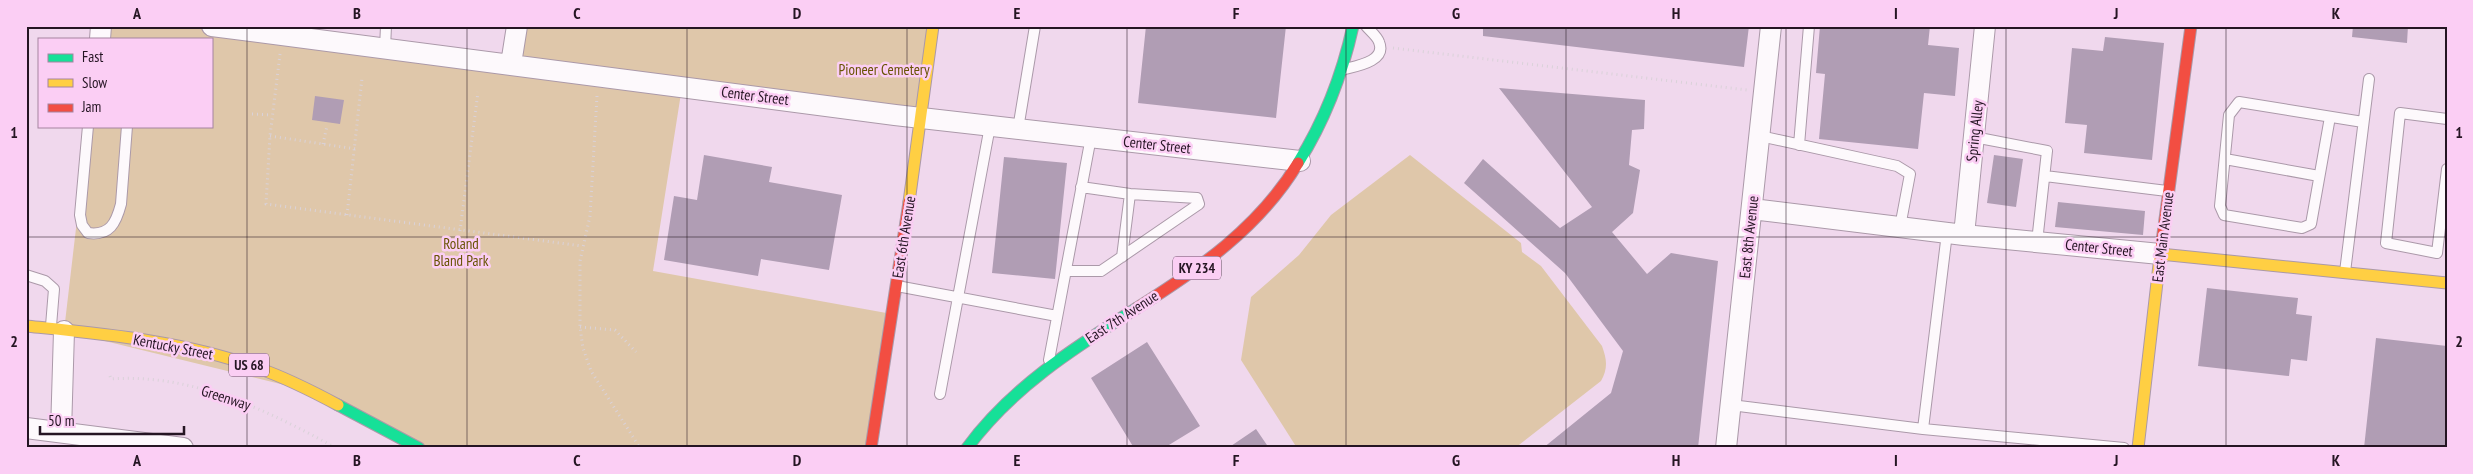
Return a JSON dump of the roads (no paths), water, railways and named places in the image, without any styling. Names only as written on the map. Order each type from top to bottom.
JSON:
[{"type":"main road","name":"East 6th Avenue","points":[[871,448],[922,118],[933,26]]},
{"type":"main road","name":"East 7th Avenue","points":[[967,448],[980,428],[1010,397],[1048,366],[1200,266],[1237,237],[1277,194],[1300,161],[1329,106],[1342,70],[1353,26]]},
{"type":"main road","name":"East Main Avenue","points":[[2138,448],[2160,254],[2191,26]]},
{"type":"main road","name":"Center Street","points":[[2160,254],[2447,283]]},
{"type":"main road","name":"Kentucky Street","points":[[26,326],[170,345],[237,361],[313,392],[419,448]]},
{"type":"street","name":"Center Street","points":[[212,26],[288,32],[385,48],[922,118],[1300,161]]},
{"type":"street","points":[[511,64],[517,26]]},
{"type":"street","name":"East 8th Avenue","points":[[1726,448],[1771,26]]},
{"type":"street","name":"Spring Alley","points":[[1955,234],[1974,137],[1985,26]]},
{"type":"street","name":"Center Street","points":[[1752,209],[1955,234],[2160,254]]},
{"type":"street","points":[[57,330],[61,432]]},
{"type":"street","points":[[26,428],[183,448]]},
{"type":"lane","points":[[385,48],[386,26]]},
{"type":"lane","points":[[1018,129],[1035,26]]},
{"type":"lane","points":[[1342,70],[1366,64],[1376,57],[1380,48],[1379,41],[1366,26]]},
{"type":"lane","points":[[1799,145],[1809,26]]},
{"type":"lane","points":[[2345,273],[2369,79]]},
{"type":"lane","points":[[2330,117],[2312,224],[2302,228],[2224,215],[2220,206],[2229,115],[2238,102],[2363,122]]},
{"type":"lane","points":[[2447,119],[2400,113],[2386,243],[2437,253],[2447,169]]},
{"type":"lane","points":[[940,394],[990,126]]},
{"type":"lane","points":[[88,128],[80,215],[82,225],[88,233],[100,235],[110,229],[118,216],[121,204],[127,128]]},
{"type":"lane","points":[[1760,136],[1898,166],[1910,174],[1900,227]]},
{"type":"lane","points":[[1048,366],[1091,137]]},
{"type":"lane","points":[[1974,137],[2048,151],[2037,242]]},
{"type":"lane","points":[[2225,159],[2319,176]]},
{"type":"lane","points":[[2045,176],[2168,191]]},
{"type":"lane","points":[[1066,271],[1101,271],[1199,204],[1197,198],[1130,194],[1081,188]]},
{"type":"lane","points":[[1122,257],[1130,194]]},
{"type":"lane","points":[[1923,429],[1955,234]]},
{"type":"lane","points":[[26,275],[45,281],[54,289],[57,330]]},
{"type":"lane","points":[[896,286],[1057,316]]},
{"type":"lane","points":[[1731,405],[1923,429],[2124,448]]},
{"type":"park label","name":"Pioneer Cemetery","points":[[884,70]]},
{"type":"park label","name":"Roland Bland Park","points":[[461,252]]}]
